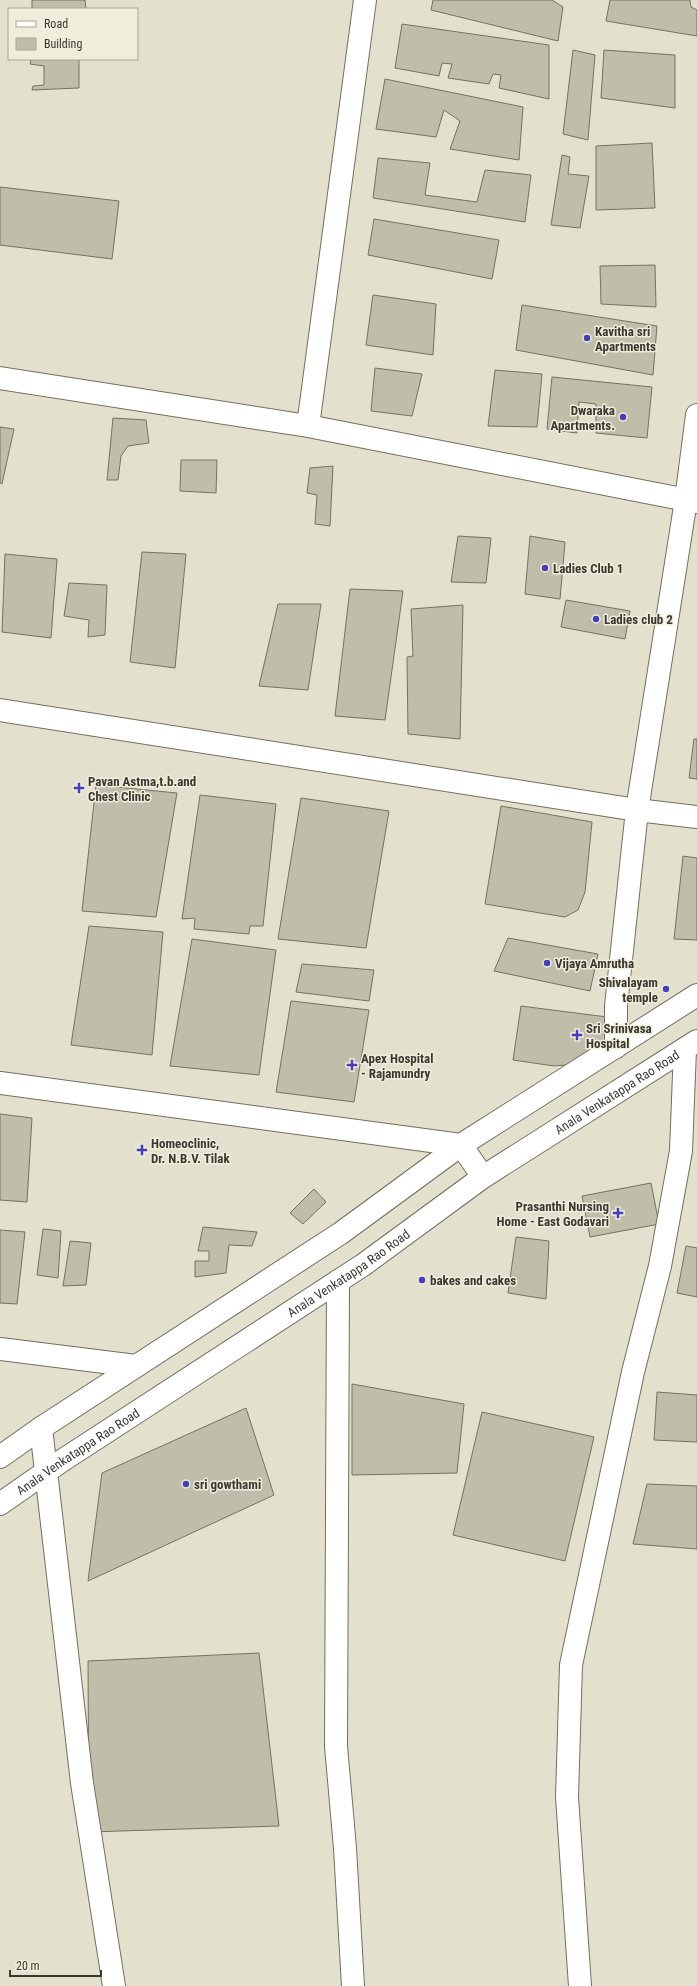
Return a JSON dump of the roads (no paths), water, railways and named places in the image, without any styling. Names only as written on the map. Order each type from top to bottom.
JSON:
[{"type":"street","points":[[308,426],[365,0]]},
{"type":"street","points":[[0,378],[308,426],[692,501]]},
{"type":"street","points":[[616,1047],[616,1006],[637,810],[692,501],[697,415]]},
{"type":"street","points":[[0,710],[637,810],[697,817]]},
{"type":"street","points":[[0,1457],[41,1428],[341,1233],[461,1145],[697,995]]},
{"type":"street","points":[[580,1986],[567,1797],[571,1665],[634,1372],[660,1266],[681,1151],[691,1045]]},
{"type":"street","name":"Anala Venkatappa Rao Road","points":[[0,1504],[47,1471],[363,1265],[483,1177],[691,1045]]},
{"type":"street","points":[[0,1083],[461,1145],[483,1177]]},
{"type":"street","points":[[338,1281],[336,1746],[345,1848],[353,1986]]},
{"type":"street","points":[[0,1349],[136,1366]]},
{"type":"street","points":[[41,1428],[82,1783],[114,1986]]},
{"type":"place","name":"Kavitha sri Apartments","points":[[587,338]]},
{"type":"place","name":"Dwaraka Apartments.","points":[[623,417]]},
{"type":"place","name":"Ladies Club 1","points":[[545,568]]},
{"type":"place","name":"Ladies club 2","points":[[596,619]]},
{"type":"place","name":"Pavan Astma,t.b.and Chest Clinic","points":[[79,788]]},
{"type":"place","name":"Vijaya Amrutha","points":[[547,963]]},
{"type":"place","name":"Shivalayam temple","points":[[666,989]]},
{"type":"place","name":"Sri Srinivasa Hospital","points":[[577,1035]]},
{"type":"place","name":"Apex Hospital - Rajamundry","points":[[352,1065]]},
{"type":"place","name":"Homeoclinic, Dr. N.B.V. Tilak","points":[[142,1150]]},
{"type":"place","name":"Prasanthi Nursing Home - East Godavari","points":[[618,1213]]},
{"type":"place","name":"bakes and cakes","points":[[422,1280]]},
{"type":"place","name":"sri gowthami","points":[[186,1484]]}]
